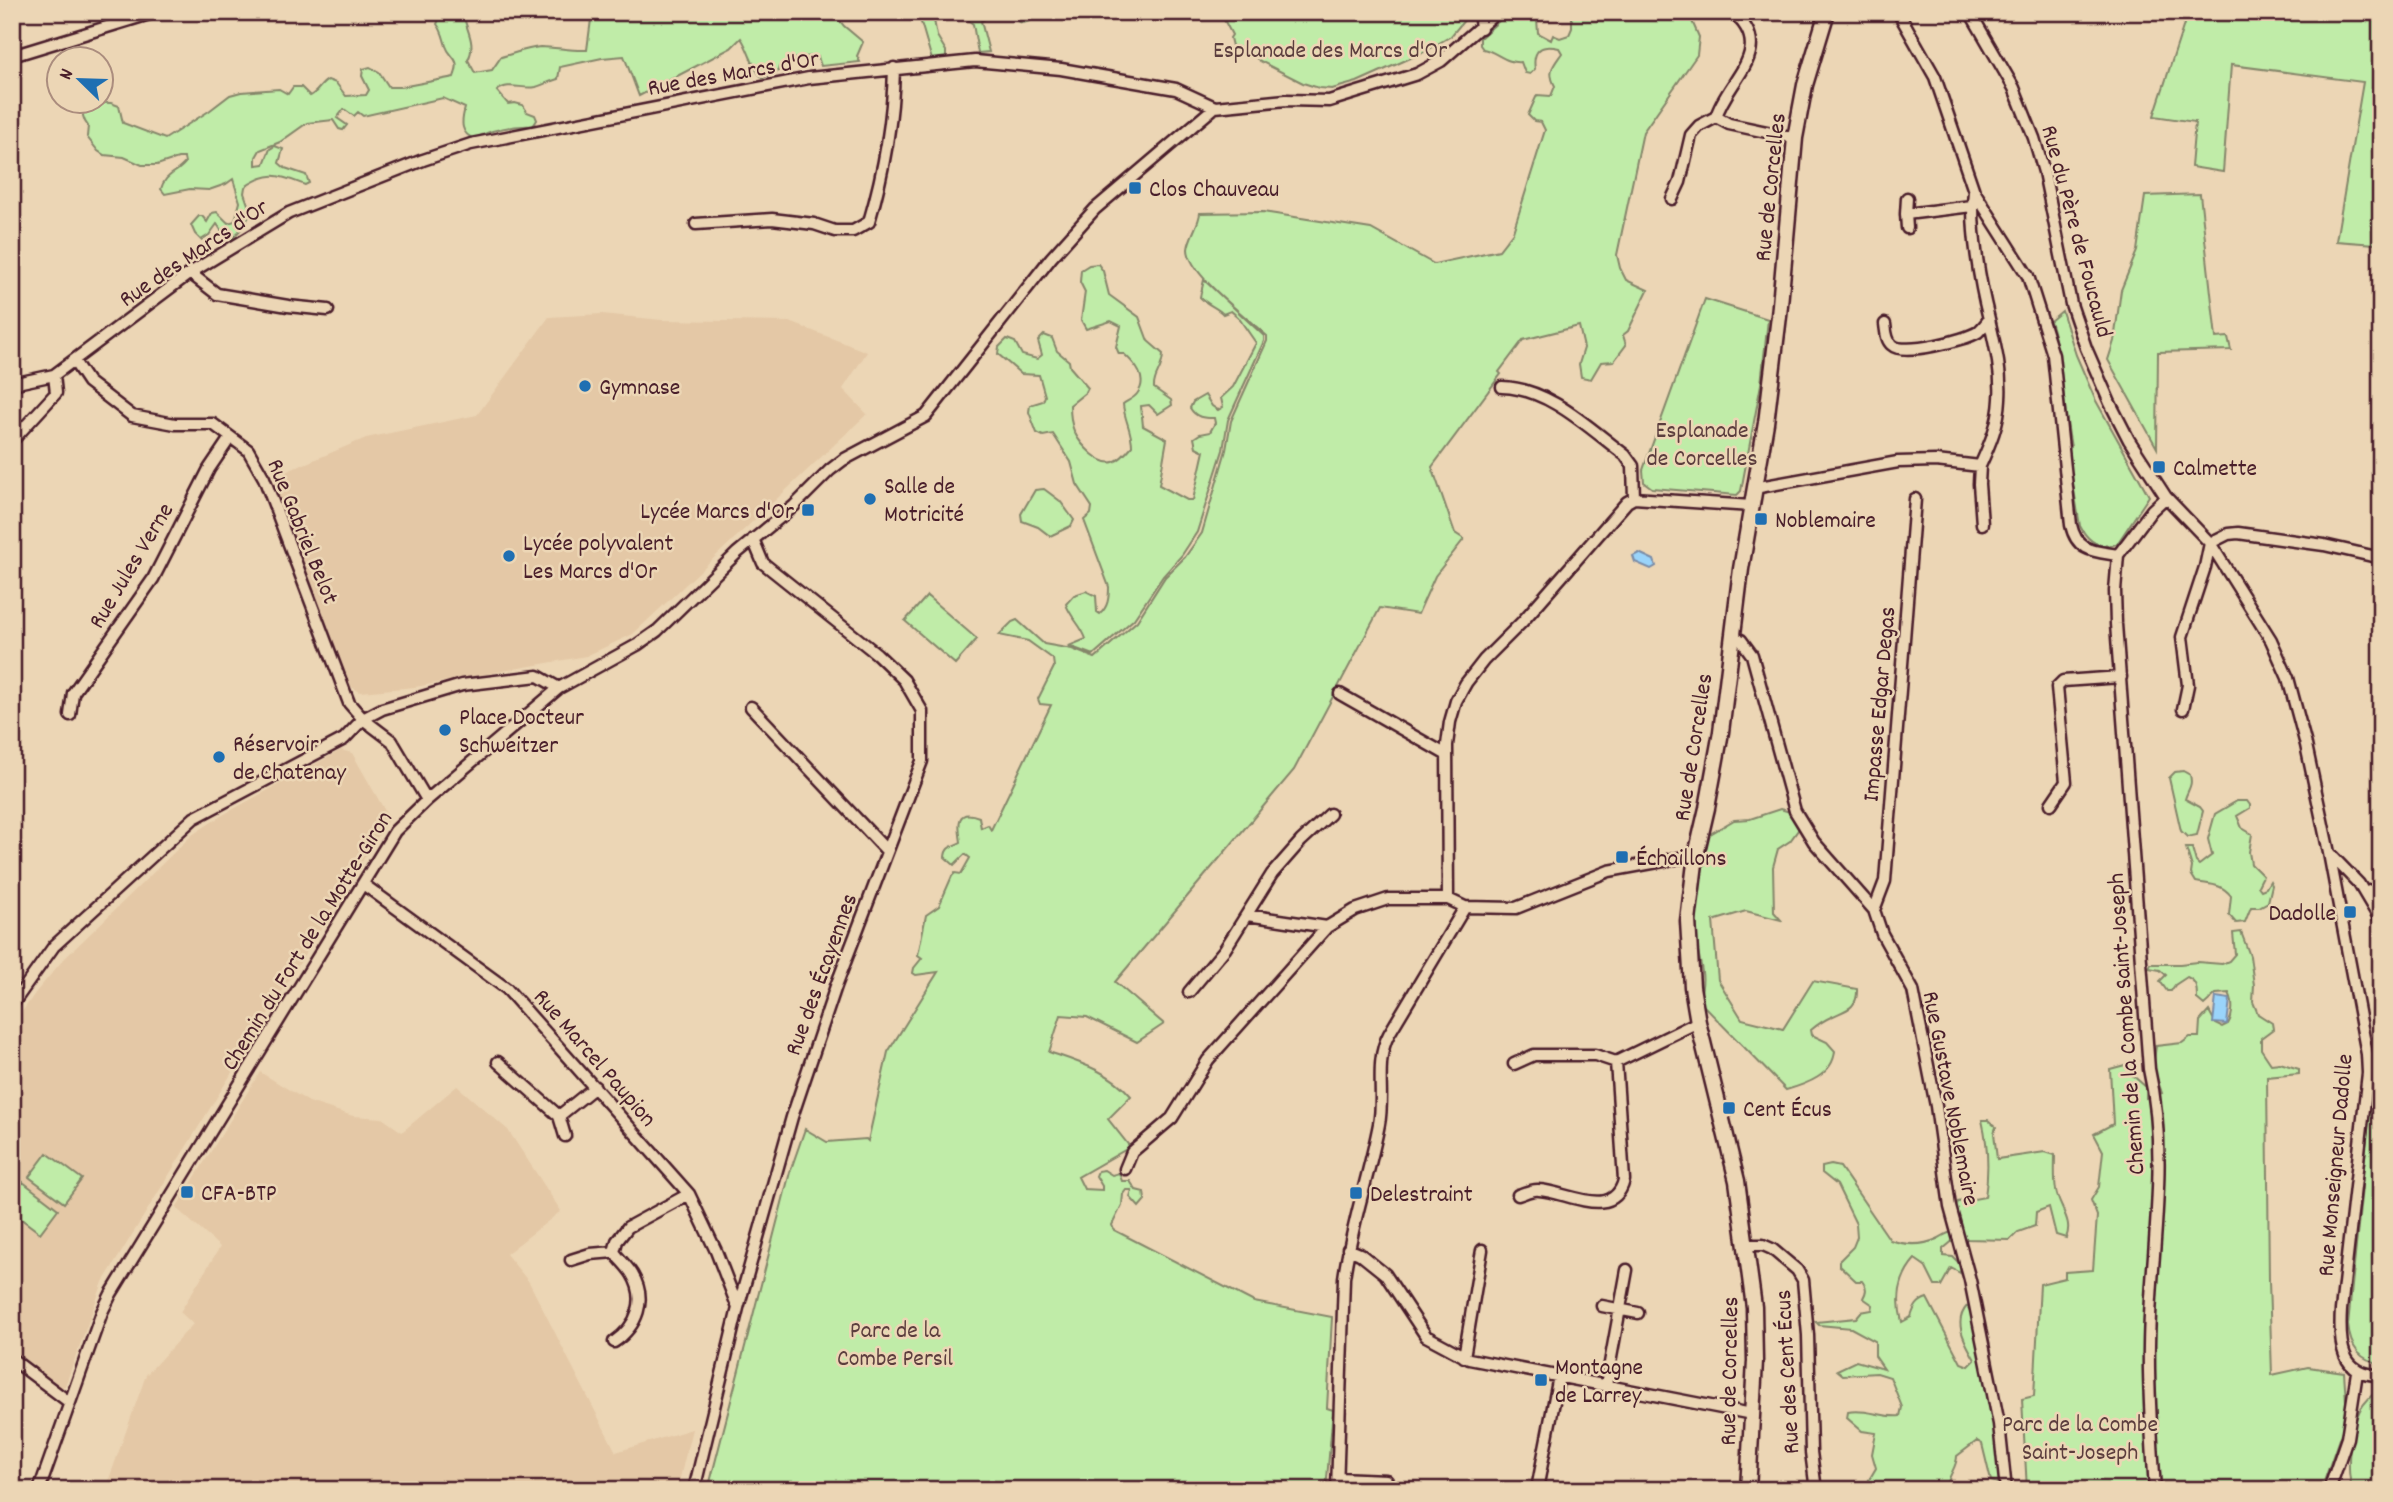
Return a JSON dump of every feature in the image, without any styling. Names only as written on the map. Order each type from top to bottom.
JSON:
[{"type":"main road","name":"Rue de Corcelles","points":[[1748,1490],[1755,1361],[1754,1307],[1737,1181],[1698,1022],[1688,940],[1690,895],[1721,732],[1731,637],[1766,423],[1779,316],[1795,138],[1805,85],[1827,12]]},
{"type":"street","points":[[12,56],[156,12]]},
{"type":"street","points":[[1479,12],[1481,28]]},
{"type":"street","points":[[1215,107],[1286,100],[1329,102],[1417,74],[1441,61],[1497,12]]},
{"type":"street","points":[[1672,199],[1680,182],[1691,135],[1699,126],[1716,117],[1724,96],[1742,73],[1750,50],[1751,40],[1747,28],[1732,12]]},
{"type":"street","points":[[1898,12],[1935,77],[1974,191],[2028,276],[2053,355],[2074,536],[2089,549],[2118,555],[2151,510],[2166,497]]},
{"type":"street","name":"Rue du Père de Foucauld","points":[[1970,12],[2014,88],[2034,138],[2044,172],[2071,303],[2100,383],[2124,431],[2166,497],[2210,543]]},
{"type":"street","name":"Rue des Marcs d'Or","points":[[12,384],[54,375],[190,273],[289,213],[471,144],[809,78],[975,61],[1061,69],[1176,89],[1215,107]]},
{"type":"street","points":[[696,224],[772,219],[814,224],[835,232],[853,231],[869,222],[879,188],[893,110],[894,68]]},
{"type":"street","name":"Chemin du Fort de la Motte-Giron","points":[[39,1490],[69,1402],[111,1294],[395,831],[427,800],[559,688],[638,645],[657,631],[753,539],[794,506],[843,460],[926,416],[1051,258],[1095,209],[1215,107]]},
{"type":"street","points":[[1716,117],[1729,124],[1795,138]]},
{"type":"street","points":[[1974,191],[1972,206],[1981,281],[1995,341],[2000,399],[1994,431],[1980,466],[1982,524]]},
{"type":"street","points":[[1907,198],[1907,228]]},
{"type":"street","points":[[1906,214],[1972,206]]},
{"type":"street","points":[[190,273],[217,294],[328,310]]},
{"type":"street","points":[[1885,324],[1887,338],[1892,345],[1898,349],[1910,350],[1968,337],[1982,328],[1989,319]]},
{"type":"street","name":"Rue Gabriel Belot","points":[[74,361],[88,382],[132,416],[175,424],[214,424],[248,450],[264,478],[349,703],[363,719],[392,741],[427,800]]},
{"type":"street","points":[[12,441],[56,393],[54,375]]},
{"type":"street","points":[[1502,387],[1516,387],[1548,400],[1625,455],[1633,466],[1634,498]]},
{"type":"street","name":"Rue Jules Verne","points":[[70,715],[74,693],[153,579],[209,469],[230,438]]},
{"type":"street","points":[[1754,488],[1898,462],[1936,461],[1980,466]]},
{"type":"street","points":[[1448,899],[1447,755],[1453,708],[1470,676],[1581,557],[1620,508],[1634,498],[1751,506]]},
{"type":"street","name":"Impasse Edgar Degas","points":[[1874,910],[1885,881],[1915,499]]},
{"type":"street","points":[[2183,709],[2188,685],[2182,637],[2210,543],[2228,534],[2238,533],[2323,545],[2381,558]]},
{"type":"street","name":"Rue des Écayennes","points":[[694,1490],[738,1308],[792,1117],[835,986],[922,761],[922,711],[904,680],[877,654],[763,563],[753,539]]},
{"type":"street","name":"Rue Monseigneur Dadolle","points":[[2210,543],[2271,639],[2288,678],[2306,745],[2329,853],[2367,1054],[2368,1073],[2340,1324],[2343,1348],[2357,1372]]},
{"type":"street","name":"Chemin de la Combe Saint-Joseph","points":[[2118,555],[2115,591],[2149,1069],[2156,1099],[2158,1138],[2158,1217],[2148,1344],[2155,1490]]},
{"type":"street","name":"Rue Gustave Noblemaire","points":[[1731,637],[1741,640],[1752,655],[1790,794],[1804,828],[1874,910],[1882,934],[1913,990],[1943,1147],[1950,1207],[1970,1280],[1999,1424],[2007,1490]]},
{"type":"street","points":[[12,1005],[54,947],[194,818],[344,739],[363,719],[382,709],[461,685],[538,676],[559,688]]},
{"type":"street","points":[[2051,804],[2066,782],[2057,687],[2063,681],[2121,677]]},
{"type":"street","points":[[1339,694],[1447,755]]},
{"type":"street","points":[[751,707],[887,851]]},
{"type":"street","points":[[1188,992],[1225,949],[1272,874],[1330,814]]},
{"type":"street","points":[[2329,853],[2359,884],[2381,921]]},
{"type":"street","points":[[1125,1170],[1132,1152],[1172,1118],[1208,1060],[1327,927],[1355,910],[1377,902],[1409,898],[1448,899],[1465,907],[1516,908],[1609,871],[1696,855]]},
{"type":"street","name":"Rue Marcel Paupion","points":[[363,884],[507,989],[595,1087],[689,1194],[716,1251],[738,1308]]},
{"type":"street","points":[[2365,893],[2381,886]]},
{"type":"street","points":[[1337,1490],[1344,1278],[1348,1249],[1379,1124],[1384,1045],[1465,907]]},
{"type":"street","points":[[1247,915],[1327,927]]},
{"type":"street","points":[[1514,1064],[1534,1055],[1595,1055],[1616,1062],[1698,1022]]},
{"type":"street","points":[[498,1062],[559,1116],[565,1136]]},
{"type":"street","points":[[1518,1195],[1536,1189],[1600,1202],[1612,1200],[1617,1196],[1624,1180],[1616,1062]]},
{"type":"street","points":[[559,1116],[595,1087]]},
{"type":"street","points":[[614,1252],[617,1241],[628,1227],[689,1194]]},
{"type":"street","name":"Rue des Cent Écus","points":[[1746,1245],[1763,1245],[1772,1249],[1797,1270],[1803,1280],[1808,1335],[1811,1452],[1816,1490]]},
{"type":"street","points":[[1348,1249],[1356,1251],[1391,1280],[1426,1336],[1464,1357],[1752,1414]]},
{"type":"street","points":[[1464,1357],[1482,1250]]},
{"type":"street","points":[[571,1260],[590,1254],[614,1252]]},
{"type":"street","points":[[614,1252],[638,1287],[639,1305],[635,1322],[627,1334],[614,1342]]},
{"type":"street","points":[[1606,1385],[1627,1270]]},
{"type":"street","points":[[1602,1306],[1638,1313]]},
{"type":"street","points":[[12,1359],[69,1402]]},
{"type":"street","points":[[2329,1490],[2347,1438],[2357,1372],[2381,1374]]},
{"type":"street","points":[[1545,1490],[1538,1489],[1559,1376]]},
{"type":"street","points":[[1338,1478],[1385,1480],[1394,1490]]},
{"type":"shaded area","name":"Lycée polyvalent Les Marcs d'Or","points":[[602,314],[662,320],[790,322],[867,352],[843,389],[867,414],[633,634],[586,656],[415,687],[360,692],[350,686],[271,478],[366,438],[477,415],[549,317]]},
{"type":"shaded area","points":[[341,750],[352,753],[389,818],[103,1282],[65,1386],[57,1389],[12,1355],[12,1026],[63,960],[192,835],[221,816]]},
{"type":"shaded area","points":[[260,1072],[309,1102],[353,1116],[382,1118],[402,1132],[457,1086],[508,1130],[561,1211],[506,1254],[529,1282],[616,1452],[692,1429],[677,1490],[129,1490],[108,1482],[146,1375],[193,1324],[180,1312],[220,1247],[176,1208]]},
{"type":"green space","points":[[442,12],[463,13],[471,42],[468,60],[475,73],[492,70],[501,57],[530,49],[540,47],[587,50],[592,12],[833,12],[844,26],[863,42],[857,56],[860,62],[821,66],[818,57],[802,57],[788,61],[779,67],[778,71],[763,78],[741,38],[731,48],[639,96],[624,56],[560,67],[558,79],[531,88],[511,86],[497,91],[508,104],[523,105],[527,112],[535,115],[537,120],[533,126],[503,128],[475,139],[464,131],[465,108],[443,98],[363,116],[358,112],[354,116],[344,109],[337,118],[347,125],[343,130],[339,129],[333,120],[307,123],[280,142],[260,150],[256,165],[264,164],[270,149],[275,146],[283,149],[279,163],[285,168],[306,175],[309,183],[305,185],[281,177],[268,176],[245,187],[244,193],[251,213],[232,239],[225,236],[217,224],[209,235],[201,240],[191,225],[199,216],[207,222],[212,213],[217,212],[228,223],[235,221],[240,202],[233,179],[209,190],[190,189],[165,194],[161,189],[163,184],[185,163],[184,158],[157,165],[142,165],[124,157],[104,155],[87,137],[88,126],[83,116],[116,116],[116,105],[119,106],[123,123],[165,139],[230,95],[241,92],[279,89],[288,94],[293,87],[301,87],[310,96],[328,80],[336,83],[346,96],[366,95],[369,90],[362,76],[363,69],[370,67],[379,72],[389,87],[454,77],[456,62],[437,24]]},
{"type":"green space","points":[[918,12],[955,12],[954,15],[944,17],[933,15],[937,36],[946,51],[946,58],[932,60]]},
{"type":"green space","points":[[964,12],[989,12],[989,17],[981,21],[989,52],[978,53],[973,24],[968,20],[970,16]]},
{"type":"green space","points":[[992,12],[1031,12],[1029,21],[1023,23],[1009,14],[995,16]]},
{"type":"green space","name":"Esplanade des Marcs d'Or","points":[[1220,12],[1471,12],[1451,36],[1424,52],[1357,82],[1332,89],[1303,83],[1260,61],[1246,50],[1232,46],[1232,35]]},
{"type":"green space","name":"Parc de la Combe Persil","points":[[1509,12],[1539,12],[1538,33],[1551,40],[1553,35],[1560,38],[1569,35],[1572,12],[1688,12],[1699,37],[1697,55],[1643,132],[1617,255],[1626,280],[1648,290],[1628,331],[1623,335],[1626,345],[1614,361],[1601,362],[1591,379],[1581,377],[1579,364],[1584,348],[1579,326],[1523,340],[1432,467],[1455,533],[1464,539],[1435,576],[1418,614],[1380,608],[1294,770],[1115,982],[1164,1024],[1137,1042],[1087,1017],[1061,1015],[1049,1052],[1103,1074],[1123,1087],[1131,1096],[1108,1119],[1130,1147],[1078,1177],[1084,1189],[1102,1190],[1096,1176],[1098,1171],[1104,1170],[1112,1175],[1119,1173],[1122,1181],[1130,1181],[1136,1190],[1144,1192],[1145,1200],[1139,1207],[1130,1197],[1132,1190],[1126,1190],[1112,1225],[1114,1230],[1254,1302],[1332,1317],[1327,1408],[1333,1410],[1326,1490],[708,1490],[790,1172],[805,1129],[827,1142],[868,1141],[888,1052],[938,972],[916,975],[913,973],[922,958],[918,955],[926,915],[939,906],[952,876],[955,873],[961,874],[970,858],[965,854],[954,865],[945,857],[950,847],[961,842],[960,820],[965,815],[979,817],[981,828],[988,825],[991,830],[1051,705],[1040,704],[1038,699],[1054,667],[1053,659],[1028,641],[999,635],[1017,620],[1044,644],[1072,649],[1095,658],[1137,621],[1165,577],[1185,557],[1202,533],[1226,450],[1231,421],[1267,336],[1208,283],[1191,259],[1188,249],[1200,213],[1263,212],[1371,229],[1434,264],[1499,250],[1513,232],[1545,130],[1541,122],[1534,121],[1528,115],[1537,95],[1551,96],[1555,86],[1551,76],[1552,69],[1562,53],[1559,48],[1553,47],[1539,50],[1535,57],[1535,69],[1530,74],[1525,73],[1521,62],[1511,61],[1483,49],[1480,38]]},
{"type":"green space","points":[[2188,12],[2381,12],[2381,247],[2375,244],[2336,241],[2363,82],[2231,65],[2223,172],[2191,167],[2195,122],[2154,116]]},
{"type":"green space","points":[[2200,194],[2216,338],[2228,337],[2231,350],[2158,352],[2157,448],[2108,360],[2114,341],[2121,290],[2137,251],[2145,196]]},
{"type":"green space","points":[[1098,264],[1103,271],[1109,295],[1139,317],[1148,341],[1163,354],[1154,388],[1171,400],[1172,405],[1158,414],[1149,405],[1141,406],[1143,426],[1167,439],[1159,485],[1187,500],[1193,500],[1204,451],[1196,447],[1194,438],[1210,432],[1215,423],[1214,418],[1200,417],[1190,408],[1193,402],[1205,395],[1218,410],[1223,407],[1221,398],[1233,387],[1256,343],[1231,311],[1223,314],[1200,297],[1204,280],[1264,336],[1264,341],[1228,420],[1223,450],[1197,532],[1134,619],[1093,655],[1069,646],[1086,639],[1066,604],[1074,595],[1086,591],[1096,596],[1097,612],[1100,614],[1107,602],[1109,587],[1084,520],[1091,514],[1092,507],[1077,484],[1071,462],[1053,434],[1043,436],[1037,433],[1029,412],[1030,405],[1043,401],[1045,396],[1039,375],[1021,374],[998,354],[999,347],[1007,339],[1015,342],[1022,355],[1037,359],[1042,355],[1038,341],[1044,335],[1052,338],[1057,351],[1069,361],[1070,367],[1088,388],[1070,405],[1072,427],[1078,438],[1098,459],[1109,463],[1122,457],[1132,446],[1123,404],[1137,394],[1142,383],[1132,362],[1124,354],[1119,354],[1116,347],[1121,326],[1111,321],[1086,329],[1081,320],[1085,292],[1080,282],[1081,270]]},
{"type":"green space","name":"Esplanade de Corcelles","points":[[1705,299],[1768,319],[1761,384],[1741,491],[1737,495],[1652,488],[1644,482],[1643,470]]},
{"type":"green space","points":[[2062,311],[2076,355],[2095,399],[2149,496],[2117,544],[2105,546],[2095,543],[2080,526],[2068,454],[2071,447],[2060,368],[2050,321]]},
{"type":"green space","points":[[1044,489],[1060,501],[1074,520],[1071,526],[1050,536],[1038,527],[1022,521],[1021,514],[1035,490]]},
{"type":"green space","points":[[927,596],[977,639],[955,664],[905,621]]},
{"type":"green space","points":[[2183,771],[2190,775],[2191,779],[2185,799],[2203,811],[2197,835],[2187,837],[2181,831],[2169,778],[2175,772]]},
{"type":"green space","points":[[2237,801],[2247,801],[2250,805],[2250,808],[2237,816],[2242,828],[2252,834],[2249,852],[2251,864],[2263,876],[2258,886],[2261,890],[2266,888],[2270,881],[2272,885],[2268,902],[2259,907],[2251,907],[2245,922],[2236,923],[2229,915],[2231,896],[2219,887],[2196,882],[2191,874],[2192,867],[2186,848],[2192,848],[2199,865],[2212,855],[2208,839],[2215,814]]},
{"type":"green space","points":[[1780,809],[1797,814],[1801,820],[1790,841],[1778,849],[1773,867],[1774,912],[1781,920],[1746,911],[1713,921],[1718,980],[1742,1019],[1783,1029],[1813,981],[1857,989],[1857,996],[1850,1008],[1811,1030],[1812,1035],[1827,1042],[1835,1051],[1829,1066],[1818,1077],[1786,1090],[1699,1001],[1702,976],[1697,928],[1698,888],[1707,836],[1734,820],[1750,819]]},
{"type":"green space","name":"Parc de la Combe Saint-Joseph","points":[[2241,932],[2250,956],[2254,985],[2253,1002],[2258,1014],[2272,1023],[2273,1029],[2261,1038],[2261,1049],[2271,1064],[2280,1063],[2299,1069],[2299,1074],[2267,1077],[2272,1375],[2308,1367],[2344,1372],[2347,1416],[2321,1490],[2027,1490],[2022,1399],[2034,1396],[2040,1284],[2065,1278],[2065,1272],[2093,1270],[2097,1216],[2091,1200],[2099,1187],[2103,1151],[2094,1134],[2113,1124],[2110,1069],[2125,1065],[2146,1087],[2146,1098],[2162,1093],[2153,1067],[2156,1046],[2182,1043],[2190,1037],[2199,1037],[2200,1021],[2209,1011],[2216,1024],[2222,1027],[2228,1024],[2232,1009],[2229,993],[2216,994],[2204,1005],[2197,999],[2193,981],[2187,977],[2171,991],[2167,991],[2160,981],[2166,975],[2160,970],[2149,968],[2151,964],[2222,964],[2235,954],[2233,933]]},
{"type":"green space","points":[[2381,1077],[2381,1363],[2361,1356],[2351,1340],[2348,1325],[2371,1098]]},
{"type":"green space","points":[[1982,1120],[1988,1120],[1996,1127],[1994,1133],[1997,1159],[2045,1152],[2055,1155],[2057,1196],[2068,1225],[2066,1238],[2056,1235],[2049,1207],[2036,1212],[2035,1226],[2018,1232],[2010,1240],[1965,1239],[1955,1210],[1958,1202],[1985,1197],[1987,1158]]},
{"type":"green space","points":[[47,1153],[82,1179],[64,1203],[29,1177]]},
{"type":"green space","points":[[1822,1167],[1840,1167],[1890,1240],[1919,1244],[1953,1232],[1955,1239],[1943,1249],[1943,1256],[1953,1257],[1961,1265],[1960,1273],[1951,1268],[1941,1286],[1935,1286],[1925,1266],[1915,1259],[1902,1281],[1900,1313],[1902,1322],[1911,1317],[1916,1305],[1927,1298],[1961,1363],[1969,1366],[1975,1360],[1961,1326],[1967,1306],[1977,1322],[1996,1418],[2008,1455],[2003,1477],[1998,1483],[1991,1481],[1982,1444],[1977,1441],[1957,1456],[1948,1490],[1863,1490],[1876,1468],[1872,1454],[1876,1433],[1862,1431],[1847,1418],[1848,1412],[1900,1416],[1902,1407],[1890,1377],[1877,1373],[1843,1375],[1837,1370],[1856,1361],[1884,1369],[1875,1356],[1875,1341],[1851,1328],[1819,1325],[1816,1322],[1856,1318],[1861,1312],[1872,1310],[1873,1305],[1863,1298],[1866,1290],[1862,1281],[1856,1281],[1839,1265],[1839,1261],[1853,1247],[1857,1237],[1856,1224],[1837,1185],[1822,1173]]},
{"type":"green space","points":[[23,1182],[58,1209],[40,1233],[12,1212],[12,1197]]},
{"type":"green space","points":[[2381,1386],[2381,1490],[2353,1490],[2349,1462],[2353,1429],[2361,1408]]},
{"type":"water","points":[[1639,553],[1654,560],[1656,566],[1651,569],[1635,562],[1633,556]]},
{"type":"water","points":[[2216,997],[2230,999],[2227,1024],[2213,1023]]},
{"type":"place","name":"Clos Chauveau","points":[[1135,188]]},
{"type":"place","name":"Gymnase","points":[[585,386]]},
{"type":"place","name":"Calmette","points":[[2159,467]]},
{"type":"place","name":"Salle de Motricité","points":[[870,499]]},
{"type":"place","name":"Lycée Marcs d'Or","points":[[808,510]]},
{"type":"place","name":"Noblemaire","points":[[1761,519]]},
{"type":"place","name":"Lycée polyvalent Les Marcs d'Or","points":[[509,556]]},
{"type":"place","name":"Place Docteur Schweitzer","points":[[445,730]]},
{"type":"place","name":"Réservoir de Chatenay","points":[[219,757]]},
{"type":"place","name":"Échaillons","points":[[1622,857]]},
{"type":"place","name":"Dadolle","points":[[2350,912]]},
{"type":"place","name":"Cent Écus","points":[[1729,1108]]},
{"type":"place","name":"CFA-BTP","points":[[187,1192]]},
{"type":"place","name":"Delestraint","points":[[1356,1193]]},
{"type":"place","name":"Montagne de Larrey","points":[[1541,1380]]}]
